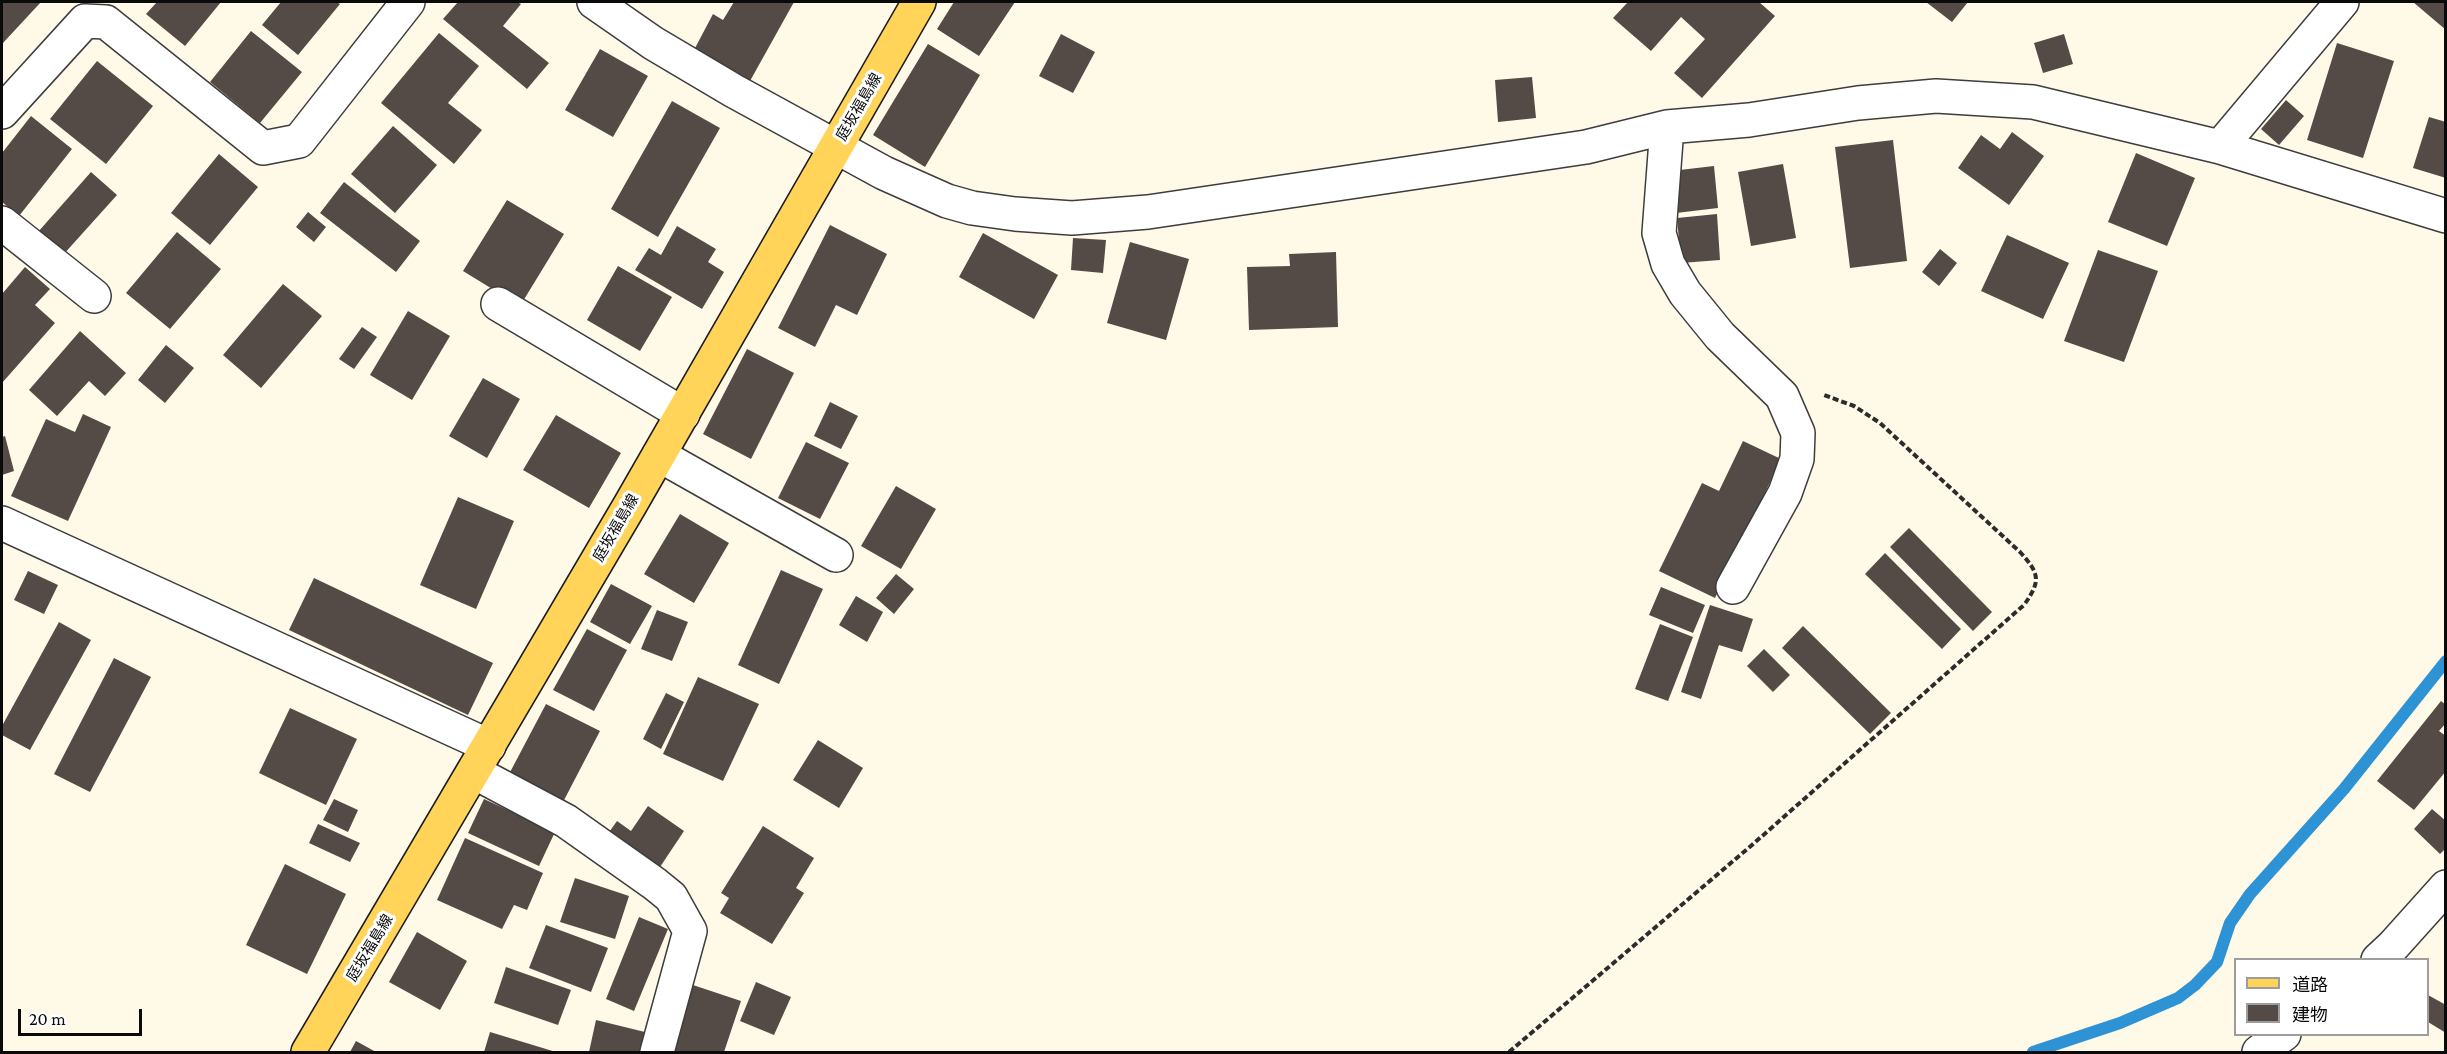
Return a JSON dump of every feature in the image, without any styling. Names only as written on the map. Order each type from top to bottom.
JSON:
[{"type":"main road","name":"庭坂福島線","points":[[308,1053],[683,414],[919,2]]},
{"type":"street","points":[[2,112],[85,21],[106,22],[263,148],[299,141],[408,2]]},
{"type":"street","points":[[594,2],[653,43],[734,91],[916,189],[972,208],[1015,214],[1072,219],[1148,212],[1586,147],[1666,127],[1749,120],[1858,103],[1936,96],[2032,102],[2220,147],[2445,216]]},
{"type":"street","points":[[2220,147],[2342,2]]},
{"type":"street","points":[[1666,127],[1659,233],[1668,264],[1685,293],[1706,319],[1782,396],[1798,434],[1797,459],[1785,493],[1733,586]]},
{"type":"street","points":[[2,223],[94,296]]},
{"type":"street","points":[[498,304],[683,414]]},
{"type":"street","points":[[658,455],[836,555]]},
{"type":"street","points":[[2,523],[481,759],[656,884],[671,897],[690,931],[657,1053]]},
{"type":"street","points":[[2380,958],[2445,887]]},
{"type":"street","points":[[2259,1053],[2283,1036]]},
{"type":"path","points":[[1509,1053],[1787,814],[2024,605],[2036,588],[2036,575],[2033,567],[2020,552],[1880,423],[1854,406],[1835,397],[1817,393],[1804,396],[1787,406]]},
{"type":"building","points":[[2,2],[41,2],[3,43],[2,42]]},
{"type":"building","points":[[157,2],[221,2],[185,46],[146,14]]},
{"type":"building","points":[[281,2],[337,2],[340,4],[298,55],[262,25]]},
{"type":"building","points":[[458,2],[517,2],[521,4],[503,26],[549,63],[527,89],[443,19]]},
{"type":"building","points":[[734,2],[794,2],[750,81],[694,50],[713,14],[723,20]]},
{"type":"building","points":[[954,2],[1015,2],[979,56],[937,29]]},
{"type":"building","points":[[1628,2],[1759,2],[1775,16],[1702,98],[1674,73],[1705,39],[1681,17],[1651,51],[1613,18]]},
{"type":"building","points":[[1926,2],[1968,2],[1952,22]]},
{"type":"building","points":[[2413,2],[2446,2],[2446,30]]},
{"type":"building","points":[[251,31],[302,72],[260,123],[210,82]]},
{"type":"building","points":[[439,33],[479,66],[448,103],[482,130],[454,164],[381,103]]},
{"type":"building","points":[[1061,34],[1095,52],[1073,93],[1039,76]]},
{"type":"building","points":[[2064,34],[2073,64],[2043,73],[2034,43]]},
{"type":"building","points":[[2337,43],[2394,61],[2363,158],[2307,140]]},
{"type":"building","points":[[928,44],[980,75],[925,167],[873,135]]},
{"type":"building","points":[[600,49],[648,76],[613,137],[565,110]]},
{"type":"building","points":[[97,61],[153,106],[106,164],[50,119]]},
{"type":"building","points":[[1532,77],[1536,118],[1498,122],[1495,80]]},
{"type":"building","points":[[2286,100],[2304,116],[2279,145],[2261,129]]},
{"type":"building","points":[[672,101],[720,128],[658,237],[611,209]]},
{"type":"building","points":[[31,116],[72,149],[19,216],[2,202],[2,153]]},
{"type":"building","points":[[2429,117],[2446,122],[2446,178],[2413,168]]},
{"type":"building","points":[[393,126],[437,165],[395,213],[351,174]]},
{"type":"building","points":[[2012,132],[2044,156],[2009,205],[1958,168],[1981,135],[2000,149]]},
{"type":"building","points":[[1893,140],[1907,261],[1850,268],[1835,147]]},
{"type":"building","points":[[2136,153],[2195,178],[2167,246],[2108,222]]},
{"type":"building","points":[[219,154],[258,187],[210,245],[171,213]]},
{"type":"building","points":[[1783,164],[1796,238],[1751,246],[1738,172]]},
{"type":"building","points":[[1714,166],[1718,208],[1676,213],[1671,171]]},
{"type":"building","points":[[91,172],[117,195],[63,255],[38,232]]},
{"type":"building","points":[[344,182],[420,241],[396,272],[320,213]]},
{"type":"building","points":[[507,200],[564,234],[520,306],[463,271]]},
{"type":"building","points":[[308,212],[326,227],[314,242],[296,227]]},
{"type":"building","points":[[1717,214],[1720,260],[1681,263],[1677,218]]},
{"type":"building","points":[[830,225],[887,254],[857,315],[836,305],[815,347],[778,328]]},
{"type":"building","points":[[677,226],[716,249],[708,262],[724,272],[702,309],[635,270],[649,248],[661,255]]},
{"type":"building","points":[[177,232],[221,269],[170,329],[126,293]]},
{"type":"building","points":[[983,233],[1058,275],[1034,319],[959,277]]},
{"type":"building","points":[[2007,235],[2069,263],[2043,319],[1981,291]]},
{"type":"building","points":[[1073,238],[1106,240],[1103,273],[1071,270]]},
{"type":"building","points":[[1130,242],[1189,259],[1166,340],[1107,323]]},
{"type":"building","points":[[1940,249],[1957,263],[1939,286],[1922,272]]},
{"type":"building","points":[[2098,250],[2158,271],[2124,362],[2064,341]]},
{"type":"building","points":[[1336,252],[1338,327],[1249,330],[1247,267],[1290,266],[1289,254]]},
{"type":"building","points":[[618,266],[672,297],[640,351],[587,320]]},
{"type":"building","points":[[25,267],[50,289],[35,305],[55,323],[2,383],[2,294]]},
{"type":"building","points":[[283,284],[322,316],[261,388],[223,355]]},
{"type":"building","points":[[408,311],[450,336],[412,400],[370,375]]},
{"type":"building","points":[[362,327],[377,337],[354,369],[339,359]]},
{"type":"building","points":[[80,331],[126,373],[105,396],[89,381],[57,416],[29,390]]},
{"type":"building","points":[[166,345],[194,368],[165,403],[138,380]]},
{"type":"building","points":[[747,349],[794,373],[751,459],[703,434]]},
{"type":"building","points":[[483,378],[520,399],[487,458],[449,436]]},
{"type":"building","points":[[830,402],[858,416],[841,449],[814,436]]},
{"type":"building","points":[[83,414],[111,427],[68,521],[11,496],[46,419],[75,432]]},
{"type":"building","points":[[556,415],[621,453],[589,508],[523,470]]},
{"type":"building","points":[[5,436],[14,471],[2,475],[2,437]]},
{"type":"building","points":[[1743,441],[1781,459],[1715,598],[1659,571],[1702,483],[1719,491]]},
{"type":"building","points":[[806,442],[849,463],[820,519],[778,498]]},
{"type":"building","points":[[896,486],[936,509],[901,569],[861,546]]},
{"type":"building","points":[[458,497],[514,521],[476,609],[420,585]]},
{"type":"building","points":[[680,514],[729,543],[694,603],[644,574]]},
{"type":"building","points":[[1909,528],[1992,612],[1973,631],[1890,547]]},
{"type":"building","points":[[1885,553],[1961,629],[1942,649],[1865,574]]},
{"type":"building","points":[[781,570],[823,589],[779,684],[738,665]]},
{"type":"building","points":[[28,571],[58,585],[44,614],[14,600]]},
{"type":"building","points":[[896,574],[914,589],[894,614],[876,598]]},
{"type":"building","points":[[314,578],[493,663],[468,715],[289,630]]},
{"type":"building","points":[[611,584],[652,606],[630,644],[590,622]]},
{"type":"building","points":[[1661,587],[1705,605],[1693,633],[1649,615]]},
{"type":"building","points":[[856,596],[883,612],[867,642],[839,625]]},
{"type":"building","points":[[1710,605],[1753,619],[1742,652],[1719,645],[1701,699],[1681,692]]},
{"type":"building","points":[[657,610],[688,622],[672,661],[641,649]]},
{"type":"building","points":[[59,622],[91,640],[30,750],[2,735],[2,726]]},
{"type":"building","points":[[1660,624],[1693,637],[1668,701],[1635,689]]},
{"type":"building","points":[[1803,626],[1891,713],[1870,734],[1782,648]]},
{"type":"building","points":[[587,629],[627,650],[594,711],[553,690]]},
{"type":"building","points":[[1764,649],[1790,675],[1773,692],[1747,666]]},
{"type":"building","points":[[114,658],[151,677],[90,792],[54,774]]},
{"type":"building","points":[[698,677],[759,704],[723,781],[663,754]]},
{"type":"building","points":[[666,693],[684,702],[661,749],[643,739]]},
{"type":"building","points":[[2441,701],[2446,705],[2446,723],[2439,731],[2446,736],[2446,771],[2414,810],[2377,781]]},
{"type":"building","points":[[546,704],[600,731],[562,804],[508,776]]},
{"type":"building","points":[[290,708],[357,739],[326,805],[259,773]]},
{"type":"building","points":[[818,740],[863,768],[839,808],[793,780]]},
{"type":"building","points":[[334,799],[358,810],[348,832],[323,820]]},
{"type":"building","points":[[484,799],[555,832],[539,866],[468,833]]},
{"type":"building","points":[[648,806],[684,831],[658,870],[607,835],[617,821],[631,831]]},
{"type":"building","points":[[2432,809],[2446,821],[2446,848],[2440,854],[2414,829]]},
{"type":"building","points":[[318,824],[360,843],[350,862],[309,843]]},
{"type":"building","points":[[763,826],[814,858],[796,888],[804,893],[772,944],[720,913],[729,898],[721,893]]},
{"type":"building","points":[[465,838],[543,873],[527,910],[514,905],[502,929],[437,900]]},
{"type":"building","points":[[285,864],[346,894],[307,974],[246,945]]},
{"type":"building","points":[[575,878],[629,896],[615,939],[560,922]]},
{"type":"building","points":[[639,917],[668,929],[634,1011],[606,999]]},
{"type":"building","points":[[546,925],[608,948],[591,992],[529,968]]},
{"type":"building","points":[[417,932],[467,961],[440,1010],[389,982]]},
{"type":"building","points":[[506,967],[571,990],[558,1025],[494,1003]]},
{"type":"building","points":[[756,982],[791,997],[774,1035],[740,1021]]},
{"type":"building","points":[[687,983],[741,1001],[724,1052],[664,1052]]},
{"type":"building","points":[[2429,996],[2446,1005],[2446,1033],[2429,1023]]},
{"type":"building","points":[[596,1020],[649,1033],[644,1052],[589,1052]]},
{"type":"building","points":[[490,1032],[556,1052],[484,1052]]},
{"type":"building","points":[[356,1041],[376,1052],[350,1052]]},
{"type":"waterway","points":[[2033,1052],[2120,1023],[2178,998],[2195,985],[2217,962],[2230,923],[2250,894],[2344,789],[2446,661]]}]
